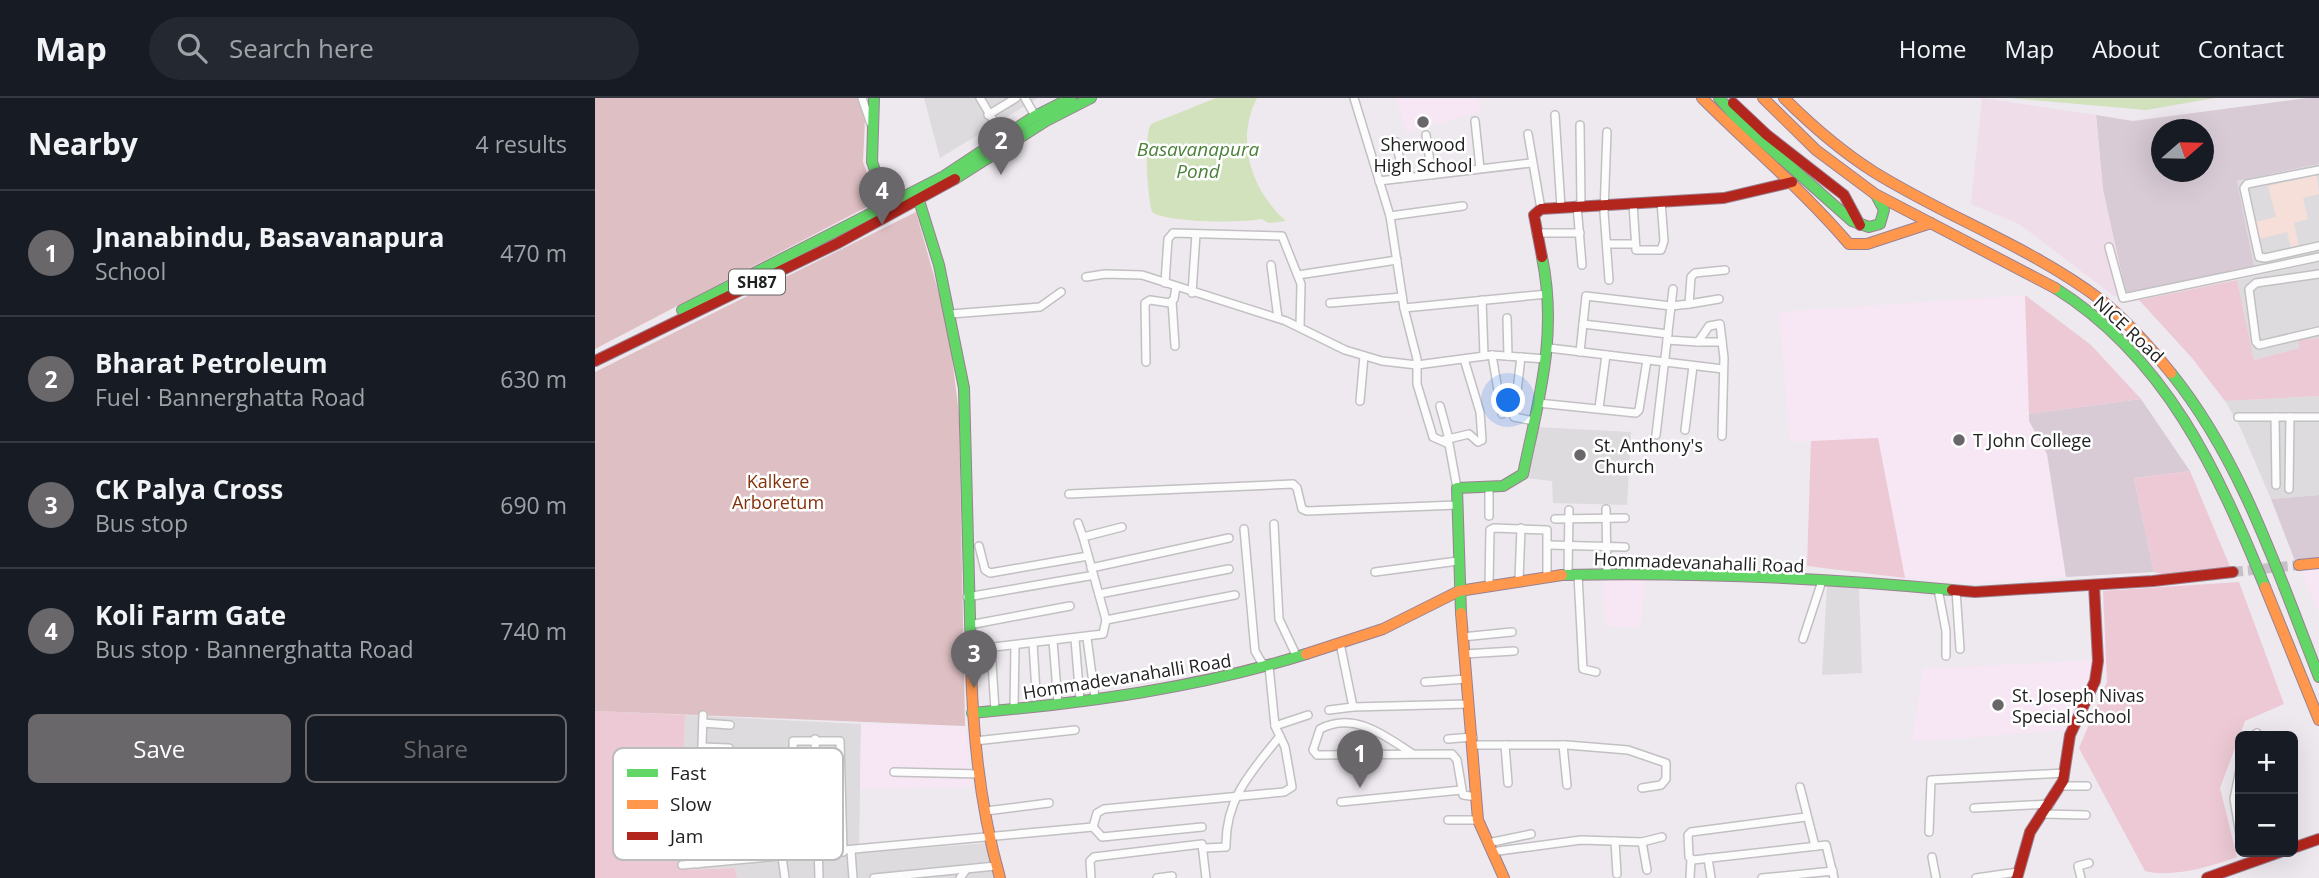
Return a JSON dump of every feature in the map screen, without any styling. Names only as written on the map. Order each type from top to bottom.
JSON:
[{"type":"main road","points":[[874,98],[872,162],[890,210]]},
{"type":"main road","name":"SH87","points":[[917,196],[1035,116],[1071,98]]},
{"type":"main road","name":"SH87","points":[[595,361],[976,167],[1023,133],[1090,98]]},
{"type":"main road","points":[[1702,98],[1812,200],[1842,239],[1857,247],[1867,246],[1906,227],[1931,223]]},
{"type":"main road","points":[[1720,98],[1738,120],[1777,156],[1860,226],[1877,227],[1883,221],[1884,210],[1875,195]]},
{"type":"main road","points":[[1728,98],[1767,135],[1844,195],[1860,226]]},
{"type":"main road","name":"NICE Road","points":[[1763,98],[1810,147],[1875,195],[2031,274],[2083,306],[2121,339],[2166,388],[2193,428],[2222,486],[2319,720]]},
{"type":"main road","name":"NICE Road","points":[[1784,98],[1824,138],[1884,180],[2027,253],[2094,295],[2131,326],[2164,360],[2193,397],[2233,469],[2319,677]]},
{"type":"main road","points":[[1504,878],[1478,820],[1459,591],[1457,488],[1519,481],[1548,353],[1548,293],[1534,215],[1541,209],[1561,206],[1724,198],[1791,182]]},
{"type":"main road","points":[[917,196],[951,314],[964,388],[967,597],[972,713],[989,839],[1000,878]]},
{"type":"main road","name":"SH87","points":[[595,353],[890,210]]},
{"type":"main road","points":[[2299,565],[2319,563]]},
{"type":"main road","name":"Hommadevanahalli Road","points":[[972,713],[1095,698],[1243,674],[1383,629],[1459,591],[1519,580],[1607,574],[1822,581],[1975,592],[2094,585],[2233,572]]},
{"type":"main road","points":[[2018,875],[2030,832],[2061,786],[2066,773],[2070,735],[2091,693],[2098,661],[2094,585]]},
{"type":"main road","points":[[2298,846],[2319,839]]},
{"type":"main road","points":[[2207,878],[2248,857]]},
{"type":"street","points":[[862,98],[873,129]]},
{"type":"street","points":[[980,98],[1003,137]]},
{"type":"street","points":[[988,115],[1016,98]]},
{"type":"street","points":[[1025,98],[1035,116]]},
{"type":"street","points":[[1354,98],[1390,216],[1402,297],[1417,365],[1417,384],[1433,437],[1447,440],[1469,434],[1478,442],[1482,440],[1480,412],[1464,359]]},
{"type":"street","points":[[1555,115],[1561,206]]},
{"type":"street","points":[[1475,121],[1481,168]]},
{"type":"street","points":[[1580,125],[1579,205],[1583,265]]},
{"type":"street","points":[[1607,132],[1609,279]]},
{"type":"street","points":[[1528,134],[1541,209]]},
{"type":"street","points":[[1426,135],[1432,175]]},
{"type":"street","points":[[1396,142],[1404,178]]},
{"type":"street","points":[[1379,181],[1531,163]]},
{"type":"street","points":[[2319,170],[2247,184],[2244,188],[2259,257],[2319,246]]},
{"type":"street","points":[[1633,204],[1636,250],[1661,250],[1664,241],[1661,201]]},
{"type":"street","points":[[1390,216],[1462,206]]},
{"type":"street","points":[[1536,233],[1580,233]]},
{"type":"street","points":[[1192,293],[1196,234]]},
{"type":"street","points":[[1165,283],[1170,236],[1282,236],[1298,275],[1303,302],[1300,327]]},
{"type":"street","points":[[1607,244],[1631,244]]},
{"type":"street","points":[[2109,247],[2123,298],[2319,257]]},
{"type":"street","points":[[1298,275],[1397,260]]},
{"type":"street","points":[[1271,265],[1278,318]]},
{"type":"street","points":[[1689,304],[1691,277],[1695,273],[1725,270]]},
{"type":"street","points":[[2319,272],[2250,286],[2256,342],[2262,346],[2319,331]]},
{"type":"street","points":[[1086,276],[1142,275],[1278,318],[1364,356],[1417,365],[1488,356],[1521,357],[1580,352],[1723,369]]},
{"type":"street","points":[[1175,346],[1173,302],[1176,287]]},
{"type":"street","points":[[1656,435],[1673,289]]},
{"type":"street","points":[[951,314],[1040,307],[1061,292]]},
{"type":"street","points":[[1404,308],[1548,293]]},
{"type":"street","points":[[1580,352],[1584,298],[1589,295],[1671,306],[1719,299]]},
{"type":"street","points":[[1330,303],[1402,297]]},
{"type":"street","points":[[1146,362],[1145,303],[1150,300],[1173,302]]},
{"type":"street","points":[[1482,300],[1488,356],[1502,414]]},
{"type":"street","points":[[1507,318],[1508,356]]},
{"type":"street","points":[[1698,342],[1709,326],[1718,323],[1723,369],[1722,436]]},
{"type":"street","points":[[1583,324],[1698,342],[1722,342]]},
{"type":"street","points":[[1599,408],[1606,355]]},
{"type":"street","points":[[1360,401],[1364,356]]},
{"type":"street","points":[[1521,357],[1514,417],[1534,421]]},
{"type":"street","points":[[1538,403],[1638,411],[1647,360]]},
{"type":"street","points":[[1685,430],[1693,366]]},
{"type":"street","points":[[1440,406],[1457,488]]},
{"type":"street","points":[[2238,417],[2319,417]]},
{"type":"street","points":[[2275,417],[2276,485]]},
{"type":"street","points":[[2289,489],[2290,417]]},
{"type":"street","points":[[1069,494],[1293,484],[1297,488],[1302,509],[1307,511],[1457,505]]},
{"type":"street","points":[[1489,485],[1489,516]]},
{"type":"street","points":[[1606,509],[1607,574]]},
{"type":"street","points":[[1569,510],[1568,546],[1583,669],[1596,672]]},
{"type":"street","points":[[1555,519],[1625,518]]},
{"type":"street","points":[[969,650],[1103,634],[1106,620],[1078,523]]},
{"type":"street","points":[[1274,524],[1279,620],[1297,657]]},
{"type":"street","points":[[1083,537],[1122,527]]},
{"type":"street","points":[[1519,580],[1521,528]]},
{"type":"street","points":[[1093,827],[1097,813],[1104,808],[1290,789],[1292,778],[1275,726],[1269,666],[1262,663],[1255,651],[1244,529]]},
{"type":"street","points":[[1489,586],[1490,530],[1547,530],[1547,577]]},
{"type":"street","points":[[1091,568],[1229,538]]},
{"type":"street","points":[[1549,545],[1625,547]]},
{"type":"street","points":[[979,546],[985,570],[990,573],[1088,556]]},
{"type":"street","points":[[1375,572],[1458,561]]},
{"type":"street","points":[[1099,594],[1229,569]]},
{"type":"street","points":[[967,597],[1089,576]]},
{"type":"street","points":[[1803,639],[1822,581]]},
{"type":"street","points":[[1938,589],[1946,631],[1946,656]]},
{"type":"street","points":[[1956,590],[1960,649]]},
{"type":"street","points":[[1106,620],[1235,595]]},
{"type":"street","points":[[969,625],[1070,606]]},
{"type":"street","points":[[1462,637],[1512,632]]},
{"type":"street","points":[[1087,638],[1095,698]]},
{"type":"street","points":[[1075,639],[1080,700]]},
{"type":"street","points":[[1053,641],[1058,703]]},
{"type":"street","points":[[1033,643],[1036,692]]},
{"type":"street","points":[[1340,643],[1353,707]]},
{"type":"street","points":[[1014,709],[1015,645]]},
{"type":"street","points":[[991,648],[995,710]]},
{"type":"street","points":[[1464,654],[1514,652]]},
{"type":"street","points":[[1078,680],[1092,678]]},
{"type":"street","points":[[1425,681],[1466,679]]},
{"type":"street","points":[[1329,710],[1469,704]]},
{"type":"street","points":[[1275,726],[1308,715]]},
{"type":"street","points":[[729,748],[702,747],[703,719],[730,725]]},
{"type":"street","points":[[1413,754],[1370,726],[1355,723],[1324,726],[1318,731],[1313,750],[1317,755],[1452,754],[1457,760],[1464,797],[1477,797]]},
{"type":"street","points":[[975,741],[1075,730]]},
{"type":"street","points":[[1205,848],[1226,846],[1228,812],[1280,736]]},
{"type":"street","points":[[815,739],[815,748]]},
{"type":"street","points":[[793,748],[793,741],[815,739],[840,741],[840,748]]},
{"type":"street","points":[[1448,739],[1505,745],[1563,745],[1628,750],[1666,763],[1666,779],[1661,785],[1642,788]]},
{"type":"street","points":[[1505,745],[1509,783]]},
{"type":"street","points":[[1563,745],[1567,785]]},
{"type":"street","points":[[894,772],[980,774]]},
{"type":"street","points":[[1929,832],[1931,780],[2066,773]]},
{"type":"street","points":[[2061,786],[2087,786]]},
{"type":"street","points":[[1800,788],[1815,846]]},
{"type":"street","points":[[843,789],[847,852],[853,878]]},
{"type":"street","points":[[1341,802],[1461,790]]},
{"type":"street","points":[[2235,790],[2235,818]]},
{"type":"street","points":[[986,811],[1049,803]]},
{"type":"street","points":[[1973,808],[2050,804]]},
{"type":"street","points":[[2043,814],[2086,815]]},
{"type":"street","points":[[1690,878],[1688,835],[1691,832],[1806,817]]},
{"type":"street","points":[[1448,820],[1478,820]]},
{"type":"street","points":[[1093,827],[1102,837],[1202,827]]},
{"type":"street","points":[[843,852],[1093,827]]},
{"type":"street","points":[[1490,848],[1531,834]]},
{"type":"street","points":[[1117,835],[1119,854]]},
{"type":"street","points":[[1490,848],[1581,840],[1642,842],[1662,838]]},
{"type":"street","points":[[1615,841],[1617,874]]},
{"type":"street","points":[[1642,842],[1647,870]]},
{"type":"street","points":[[1091,878],[1091,858],[1202,844],[1205,848],[1206,878]]},
{"type":"street","points":[[1691,859],[1828,845],[1834,874],[1762,878]]},
{"type":"street","points":[[1932,857],[1936,878]]},
{"type":"street","points":[[1708,858],[1711,878]]},
{"type":"street","points":[[698,860],[698,864]]},
{"type":"street","points":[[682,865],[746,860]]},
{"type":"street","points":[[782,860],[785,878]]},
{"type":"street","points":[[817,860],[819,878]]},
{"type":"street","points":[[2081,878],[2078,866],[2089,863]]},
{"type":"street","points":[[874,878],[996,866]]},
{"type":"street","points":[[960,878],[966,870]]},
{"type":"street","points":[[1976,878],[2018,875]]},
{"type":"street","points":[[1157,878],[1172,876]]},
{"type":"shaded area","points":[[924,98],[1038,98],[940,158]]},
{"type":"shaded area","name":"Sherwood High School","points":[[1396,98],[1478,98],[1482,111],[1406,133]]},
{"type":"shaded area","points":[[1982,98],[2096,115],[2103,190],[2126,294],[2114,296],[2019,224],[1971,204]]},
{"type":"shaded area","points":[[2319,98],[2319,164],[2237,181],[2254,266],[2126,294],[2103,190],[2096,115],[2133,121]]},
{"type":"shaded area","points":[[2319,164],[2319,252],[2254,266],[2237,181]]},
{"type":"shaded area","points":[[2317,175],[2319,194],[2303,198],[2308,219],[2294,223],[2299,247],[2291,248],[2287,232],[2259,239],[2255,222],[2276,217],[2268,186]]},
{"type":"shaded area","points":[[2319,262],[2319,338],[2300,340],[2299,348],[2254,360],[2237,280]]},
{"type":"shaded area","points":[[2237,280],[2254,360],[2299,348],[2299,340],[2319,338],[2319,396],[2225,401],[2192,358],[2139,300]]},
{"type":"shaded area","name":"T John College","points":[[2025,295],[2029,420],[2047,454],[2066,577],[1975,584],[1905,578],[1878,438],[1790,442],[1779,312]]},
{"type":"shaded area","points":[[2025,295],[2091,345],[2141,399],[2029,414]]},
{"type":"shaded area","points":[[2319,396],[2319,495],[2271,499],[2240,427],[2225,401]]},
{"type":"shaded area","points":[[2141,399],[2190,471],[2134,478],[2154,572],[2066,577],[2047,454],[2029,421],[2029,414]]},
{"type":"shaded area","name":"St. Anthony's Church","points":[[1536,427],[1631,432],[1627,505],[1553,503],[1552,481],[1526,478]]},
{"type":"shaded area","points":[[1878,438],[1905,578],[1807,566],[1811,441]]},
{"type":"shaded area","points":[[2190,471],[2231,569],[2166,575],[2154,572],[2134,478]]},
{"type":"shaded area","points":[[2319,495],[2319,559],[2295,561],[2271,499]]},
{"type":"shaded area","points":[[2319,569],[2319,613],[2301,570]]},
{"type":"shaded area","points":[[1645,578],[1641,627],[1605,626],[1603,579]]},
{"type":"shaded area","points":[[2239,582],[2284,704],[2245,721],[2241,731],[2235,731],[2235,748],[2220,788],[2237,857],[2203,868],[2178,872],[2145,871],[2079,748],[2107,682],[2103,591]]},
{"type":"shaded area","points":[[1827,586],[1859,588],[1862,673],[1822,675]]},
{"type":"shaded area","name":"St. Joseph Nivas Special School","points":[[2093,660],[2089,680],[2066,730],[1912,742],[1923,669]]},
{"type":"shaded area","points":[[595,711],[685,715],[684,748],[613,748],[613,860],[681,860],[681,870],[735,868],[737,878],[595,878]]},
{"type":"shaded area","points":[[685,715],[861,724],[859,853],[986,843],[995,878],[737,878],[735,868],[681,870],[681,860],[843,860],[843,748],[684,748]]},
{"type":"shaded area","points":[[861,724],[965,726],[971,787],[860,789]]},
{"type":"green space","points":[[595,98],[866,98],[863,162],[878,201],[595,349]]},
{"type":"green space","name":"Kalkere Arboretum","points":[[916,212],[948,326],[959,414],[965,726],[595,711],[595,372]]},
{"type":"water","name":"Basavanapura Pond","points":[[1216,98],[1257,98],[1247,132],[1251,166],[1264,196],[1286,221],[1269,223],[1261,219],[1188,220],[1160,216],[1152,212],[1147,154],[1151,124]]},
{"type":"water","points":[[2009,98],[2215,98],[2146,110]]},
{"type":"tunnel","points":[[2233,572],[2299,565]]},
{"type":"traffic: fast","points":[[874,98],[872,162],[890,210]]},
{"type":"traffic: fast","points":[[682,310],[944,176],[1035,116],[1071,98]]},
{"type":"traffic: fast","points":[[955,179],[1046,121],[1091,98]]},
{"type":"traffic: fast","points":[[1719,98],[1738,120],[1852,221],[1869,227],[1880,224],[1884,210],[1876,195]]},
{"type":"traffic: fast","points":[[917,194],[939,265],[964,388],[971,657]]},
{"type":"traffic: fast","points":[[1461,613],[1457,488],[1503,486],[1523,474],[1545,366],[1548,313],[1542,257]]},
{"type":"traffic: fast","points":[[2055,288],[2094,316],[2128,348],[2158,383],[2184,420],[2228,501],[2265,587]]},
{"type":"traffic: fast","points":[[2171,373],[2196,407],[2238,480],[2273,558],[2319,677]]},
{"type":"traffic: fast","points":[[1562,575],[1757,577],[1952,590]]},
{"type":"traffic: fast","points":[[972,713],[1056,704],[1183,685],[1306,654]]},
{"type":"traffic: slow","points":[[1702,98],[1796,187],[1849,244],[1867,244],[1931,223]]},
{"type":"traffic: slow","points":[[1763,98],[1816,150],[1875,194],[2055,288]]},
{"type":"traffic: slow","points":[[1784,98],[1827,138],[1874,172],[2018,248],[2101,300],[2138,335],[2171,373]]},
{"type":"traffic: slow","points":[[2299,565],[2319,563]]},
{"type":"traffic: slow","points":[[1306,654],[1383,629],[1459,591],[1562,575]]},
{"type":"traffic: slow","points":[[2265,587],[2319,720]]},
{"type":"traffic: slow","points":[[1461,613],[1478,820],[1504,878]]},
{"type":"traffic: slow","points":[[971,657],[978,769],[1000,878]]},
{"type":"traffic: jam","points":[[1733,103],[1767,135],[1844,195],[1860,225]]},
{"type":"traffic: jam","points":[[595,361],[838,243],[955,179]]},
{"type":"traffic: jam","points":[[1542,257],[1534,215],[1541,209],[1724,198],[1792,182]]},
{"type":"traffic: jam","points":[[1952,590],[1975,592],[2153,581],[2233,572]]},
{"type":"traffic: jam","points":[[2017,878],[2030,832],[2063,781],[2070,735],[2095,681],[2098,661],[2094,585]]},
{"type":"traffic: jam","points":[[2298,846],[2319,839]]},
{"type":"traffic: jam","points":[[2207,878],[2266,857]]},
{"type":"place","name":"Sherwood High School","points":[[1423,122]]},
{"type":"place","name":"Bharat Petroleum","points":[[1001,175]]},
{"type":"place","name":"Koli Farm Gate","points":[[882,225]]},
{"type":"place","name":"T John College","points":[[1959,440]]},
{"type":"place","name":"St. Anthony's Church","points":[[1580,455]]},
{"type":"place","name":"CK Palya Cross","points":[[974,688]]},
{"type":"place","name":"St. Joseph Nivas Special School","points":[[1998,705]]},
{"type":"place","name":"Jnanabindu, Basavanapura","points":[[1360,788]]}]
